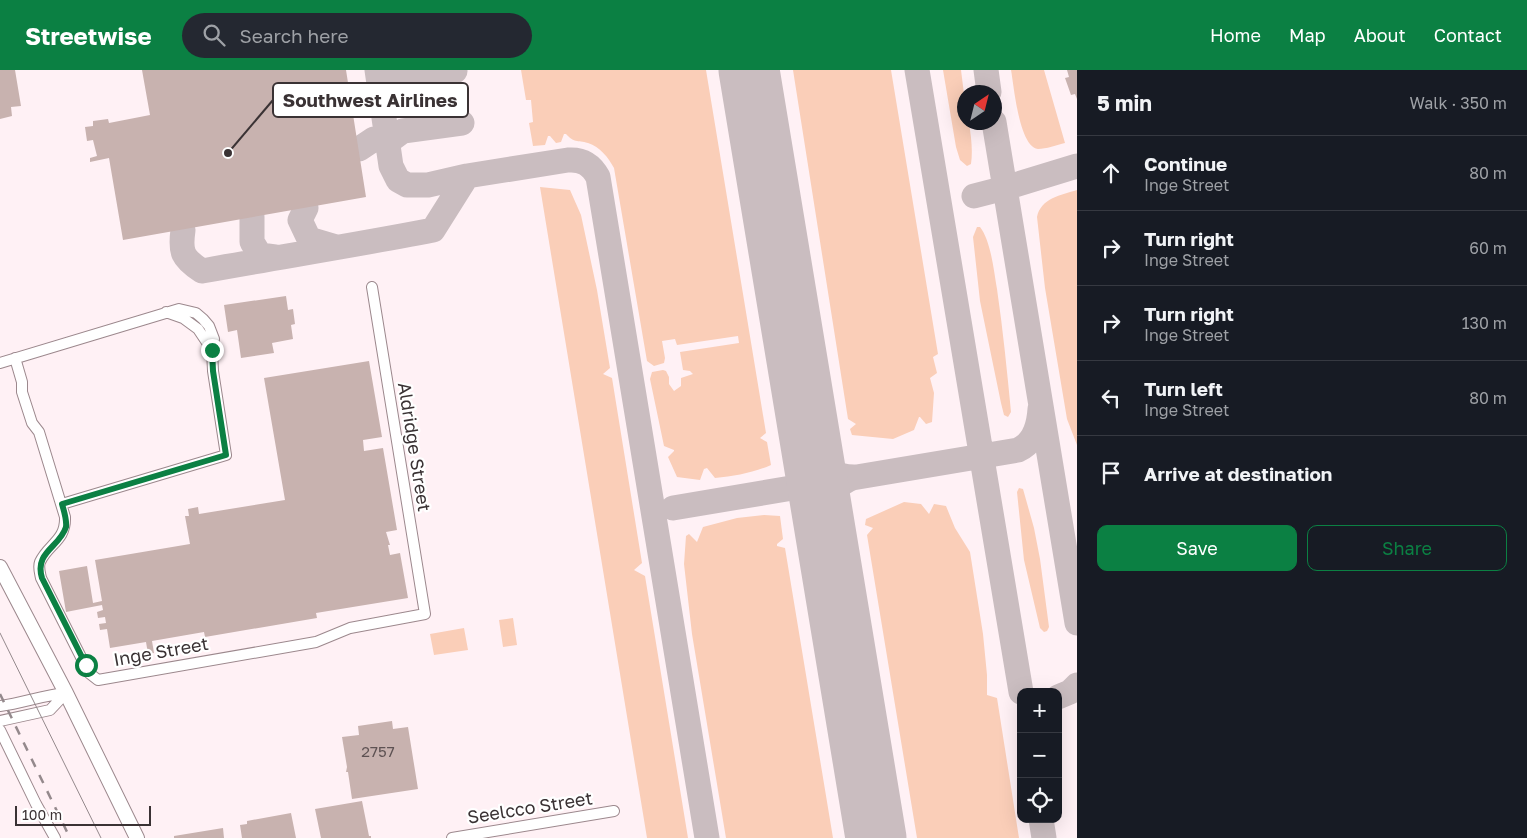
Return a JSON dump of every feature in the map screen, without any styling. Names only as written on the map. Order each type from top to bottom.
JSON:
[{"type":"main road","points":[[0,567],[66,693],[137,838]]},
{"type":"street","name":"Aldridge Street","points":[[372,287],[425,614]]},
{"type":"street","points":[[0,363],[166,312],[184,318],[198,329],[212,350],[213,371],[226,455],[62,504]]},
{"type":"street","name":"Inge Street","points":[[15,358],[22,382],[29,389],[33,406],[31,418],[33,426],[39,432],[66,517],[66,528],[40,562],[39,570],[89,673],[98,680],[316,642],[350,628],[425,614]]},
{"type":"street","points":[[0,706],[26,702],[47,695],[66,693]]},
{"type":"street","points":[[0,721],[50,710],[66,693]]},
{"type":"street","points":[[0,730],[36,804],[55,838]]},
{"type":"street","name":"Seelcco Street","points":[[452,838],[614,811]]},
{"type":"shaded area","points":[[521,70],[706,70],[766,433],[760,438],[767,442],[771,465],[751,472],[715,478],[707,468],[704,469],[700,480],[677,477],[668,457],[674,450],[664,446],[650,379],[652,372],[666,371],[669,377],[669,384],[674,391],[681,386],[681,378],[693,374],[690,371],[683,370],[680,352],[739,343],[738,336],[677,345],[675,339],[662,341],[664,363],[654,366],[647,361],[614,168],[606,156],[596,147],[574,140],[566,134],[564,134],[561,142],[556,143],[548,136],[545,145],[533,146],[529,123],[533,122],[531,100],[526,100]]},
{"type":"shaded area","points":[[793,70],[891,70],[938,354],[933,357],[937,373],[930,378],[934,393],[932,422],[926,424],[919,417],[914,430],[893,439],[852,435],[850,429],[856,424],[848,419]]},
{"type":"shaded area","points":[[943,70],[961,70],[963,85],[957,85],[957,130],[970,130],[971,164],[967,166],[960,160],[956,147]]},
{"type":"shaded area","points":[[1011,70],[1044,70],[1065,143],[1038,149],[1032,146],[1026,138],[1016,102]]},
{"type":"shaded area","points":[[540,187],[570,190],[581,215],[597,290],[610,368],[603,374],[612,378],[642,563],[634,570],[645,576],[688,838],[647,838]]},
{"type":"shaded area","points":[[1077,190],[1077,445],[1067,419],[1045,288],[1037,217],[1047,201]]},
{"type":"shaded area","points":[[977,227],[980,227],[987,240],[995,274],[1011,412],[1008,417],[1004,415],[1001,403],[980,301],[973,237]]},
{"type":"shaded area","points":[[1019,488],[1023,489],[1040,559],[1049,627],[1044,632],[1040,628],[1024,560],[1017,492]]},
{"type":"shaded area","points":[[904,502],[921,504],[929,514],[934,504],[946,506],[955,528],[970,552],[983,634],[987,695],[997,698],[1019,838],[917,838],[867,535],[873,528],[865,525],[866,519]]},
{"type":"shaded area","points":[[764,515],[780,516],[783,539],[777,546],[785,548],[833,838],[726,838],[692,634],[684,564],[686,536],[689,534],[697,542],[703,527],[737,518]]},
{"type":"shaded area","points":[[513,618],[517,645],[503,647],[499,620]]},
{"type":"shaded area","points":[[464,628],[468,650],[434,655],[430,634]]},
{"type":"building","points":[[0,70],[15,70],[21,106],[11,107],[12,116],[0,119]]},
{"type":"building","points":[[142,70],[346,70],[366,197],[123,240],[109,158],[90,162],[90,158],[97,156],[93,140],[87,141],[85,127],[93,126],[93,121],[108,119],[109,123],[150,115]]},
{"type":"building","points":[[1067,70],[1077,70],[1077,99],[1075,94],[1071,95],[1065,78],[1069,77]]},
{"type":"building","points":[[286,296],[288,310],[293,309],[295,324],[291,325],[293,339],[272,343],[274,353],[241,358],[237,330],[228,332],[224,305]]},
{"type":"building","points":[[369,361],[382,437],[363,440],[364,451],[383,448],[397,530],[386,532],[390,545],[388,545],[390,555],[400,553],[408,598],[316,613],[317,618],[205,637],[204,632],[152,641],[154,653],[148,654],[146,642],[110,648],[107,629],[100,630],[99,624],[106,623],[105,617],[98,618],[97,612],[103,610],[102,605],[66,612],[59,571],[87,566],[93,603],[102,601],[95,560],[190,544],[185,516],[189,516],[188,509],[198,507],[199,514],[285,500],[264,378]]},
{"type":"building","points":[[392,721],[393,729],[408,727],[418,789],[352,799],[348,772],[346,772],[347,767],[342,737],[359,735],[358,726]]},
{"type":"building","points":[[362,801],[371,838],[321,838],[315,809]]},
{"type":"building","points":[[291,813],[296,838],[242,838],[240,825],[247,824],[247,821]]},
{"type":"building","points":[[223,828],[224,838],[174,838],[174,836]]},
{"type":"taxiway","points":[[377,70],[391,166],[398,180],[407,185],[428,185],[467,176],[568,160],[578,160],[586,163],[598,177],[707,838]]},
{"type":"taxiway","points":[[917,70],[1020,688]]},
{"type":"taxiway","points":[[986,70],[988,85]]},
{"type":"taxiway","points":[[382,101],[398,79],[455,71]]},
{"type":"taxiway","points":[[359,149],[374,139],[384,138],[388,142],[403,131],[462,123]]},
{"type":"taxiway","points":[[995,130],[1077,623]]},
{"type":"taxiway","points":[[974,196],[1077,166]]},
{"type":"taxiway","points":[[183,230],[182,249],[184,254],[190,262],[202,271],[433,230],[467,176]]},
{"type":"taxiway","points":[[306,208],[300,220],[309,239],[336,247]]},
{"type":"taxiway","points":[[252,217],[252,242],[260,255],[275,257]]},
{"type":"taxiway","points":[[673,508],[1018,450],[1028,443],[1035,433],[1040,409]]},
{"type":"taxiway","points":[[812,450],[818,461],[829,470],[848,477],[854,477]]},
{"type":"taxiway","points":[[823,514],[826,502],[833,491],[854,477]]},
{"type":"taxiway","points":[[1062,695],[1070,692],[1077,685]]},
{"type":"taxiway","points":[[1042,823],[1044,838]]},
{"type":"runway","points":[[749,70],[876,838]]},
{"type":"tram line","points":[[0,633],[101,838]]},
{"type":"railway","points":[[0,694],[70,838]]},
{"type":"place","name":"Southwest Airlines","points":[[228,153]]},
{"type":"route","points":[[86,665],[39,570],[40,562],[66,528],[66,517],[62,504],[226,455],[213,371],[212,350]]}]
